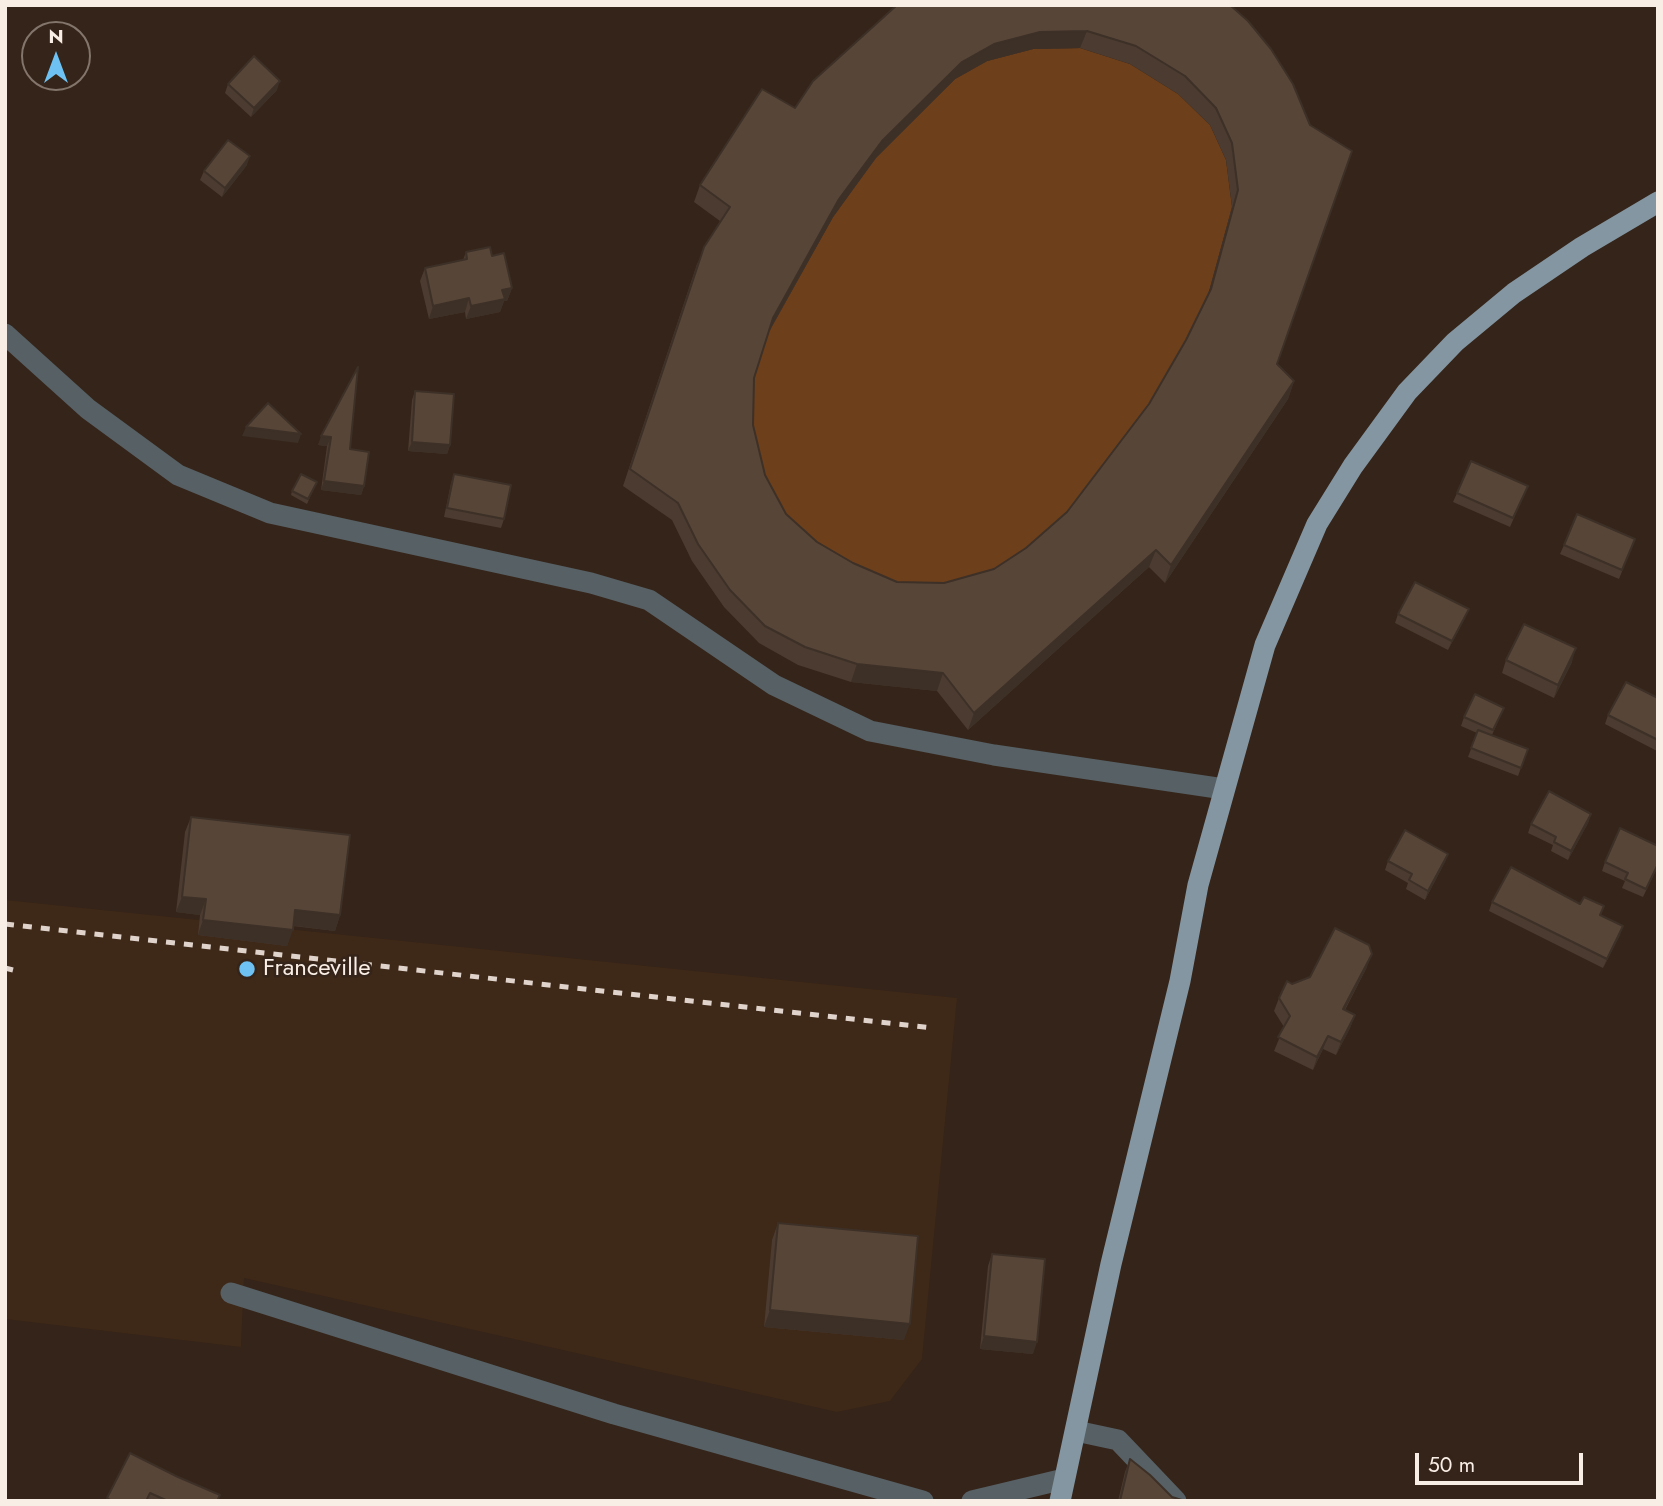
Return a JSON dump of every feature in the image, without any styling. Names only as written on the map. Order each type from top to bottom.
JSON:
[{"type":"main road","points":[[1060,1501],[1111,1264],[1180,981],[1198,886],[1265,645],[1317,524],[1353,466],[1406,392],[1455,342],[1514,293],[1658,202]]},
{"type":"street","points":[[6,336],[88,409],[178,475],[270,513],[591,583],[649,600],[774,685],[870,731],[994,755],[1224,789]]},
{"type":"street","points":[[231,1293],[614,1413],[923,1501]]},
{"type":"street","points":[[1076,1431],[1118,1440],[1176,1501]]},
{"type":"street","points":[[972,1501],[1065,1479]]},
{"type":"shaded area","points":[[1080,48],[1130,64],[1178,94],[1210,125],[1226,160],[1232,207],[1205,306],[1180,357],[1097,485],[988,586],[847,581],[759,492],[748,395],[767,335],[833,217],[875,158],[955,79],[987,61],[1033,49]]},
{"type":"shaded area","points":[[5,900],[957,998],[922,1359],[890,1401],[837,1412],[244,1278],[241,1347],[5,1319]]},
{"type":"building","points":[[897,5],[1230,5],[1248,21],[1271,49],[1293,84],[1310,125],[1352,151],[1277,364],[1294,381],[1171,565],[1156,550],[974,713],[943,673],[857,664],[805,647],[765,626],[730,590],[698,544],[678,503],[630,469],[704,247],[730,207],[700,185],[762,89],[795,108],[813,81]],"holes":[[[1087,31],[1136,46],[1185,76],[1216,108],[1232,143],[1238,190],[1211,289],[1186,340],[1149,404],[1067,512],[1026,548],[994,569],[944,583],[897,582],[853,563],[817,542],[786,514],[765,475],[753,425],[754,378],[773,318],[839,199],[882,141],[962,62],[994,44],[1040,32]]]},
{"type":"building","points":[[254,56],[280,81],[254,108],[228,84]]},
{"type":"building","points":[[228,140],[250,156],[225,188],[204,171]]},
{"type":"building","points":[[490,247],[492,256],[504,253],[512,288],[502,290],[505,299],[471,306],[469,298],[433,306],[425,268],[467,259],[466,252]]},
{"type":"building","points":[[358,367],[350,449],[369,452],[364,486],[324,481],[331,437],[321,436]]},
{"type":"building","points":[[415,391],[454,394],[450,445],[412,442]]},
{"type":"building","points":[[268,403],[301,434],[246,427]]},
{"type":"building","points":[[1471,461],[1528,486],[1513,518],[1457,493]]},
{"type":"building","points":[[301,474],[317,482],[308,499],[292,491]]},
{"type":"building","points":[[454,474],[511,485],[504,519],[447,508]]},
{"type":"building","points":[[1577,514],[1635,539],[1622,570],[1564,545]]},
{"type":"building","points":[[1415,582],[1469,609],[1452,641],[1398,614]]},
{"type":"building","points":[[1524,624],[1576,648],[1558,685],[1506,660]]},
{"type":"building","points":[[1626,682],[1658,698],[1658,740],[1608,715]]},
{"type":"building","points":[[1475,694],[1504,708],[1493,730],[1464,717]]},
{"type":"building","points":[[1478,730],[1528,749],[1521,768],[1471,748]]},
{"type":"building","points":[[1549,791],[1591,814],[1571,851],[1554,842],[1556,837],[1531,824]]},
{"type":"building","points":[[191,817],[350,835],[340,915],[295,910],[293,930],[203,920],[206,899],[182,897]]},
{"type":"building","points":[[1620,828],[1658,846],[1658,864],[1646,889],[1625,879],[1628,873],[1605,862]]},
{"type":"building","points":[[1405,830],[1448,854],[1428,891],[1409,880],[1412,874],[1388,861]]},
{"type":"building","points":[[1511,867],[1580,904],[1584,897],[1604,906],[1600,915],[1623,926],[1607,959],[1492,902]]},
{"type":"building","points":[[1335,928],[1369,945],[1372,954],[1343,1009],[1355,1015],[1341,1042],[1328,1036],[1317,1057],[1278,1037],[1290,1016],[1279,998],[1287,981],[1292,984],[1310,977]]},
{"type":"building","points":[[778,1223],[918,1236],[910,1324],[770,1310]]},
{"type":"building","points":[[992,1254],[1045,1259],[1037,1342],[984,1336]]},
{"type":"building","points":[[130,1453],[220,1495],[217,1501],[168,1501],[150,1493],[146,1501],[112,1501],[107,1498]]},
{"type":"building","points":[[1130,1459],[1172,1497],[1185,1501],[1120,1501]]},
{"type":"railway","points":[[5,924],[933,1028]]},
{"type":"railway","points":[[5,968],[13,970]]},
{"type":"place","name":"Franceville","points":[[247,969]]}]
